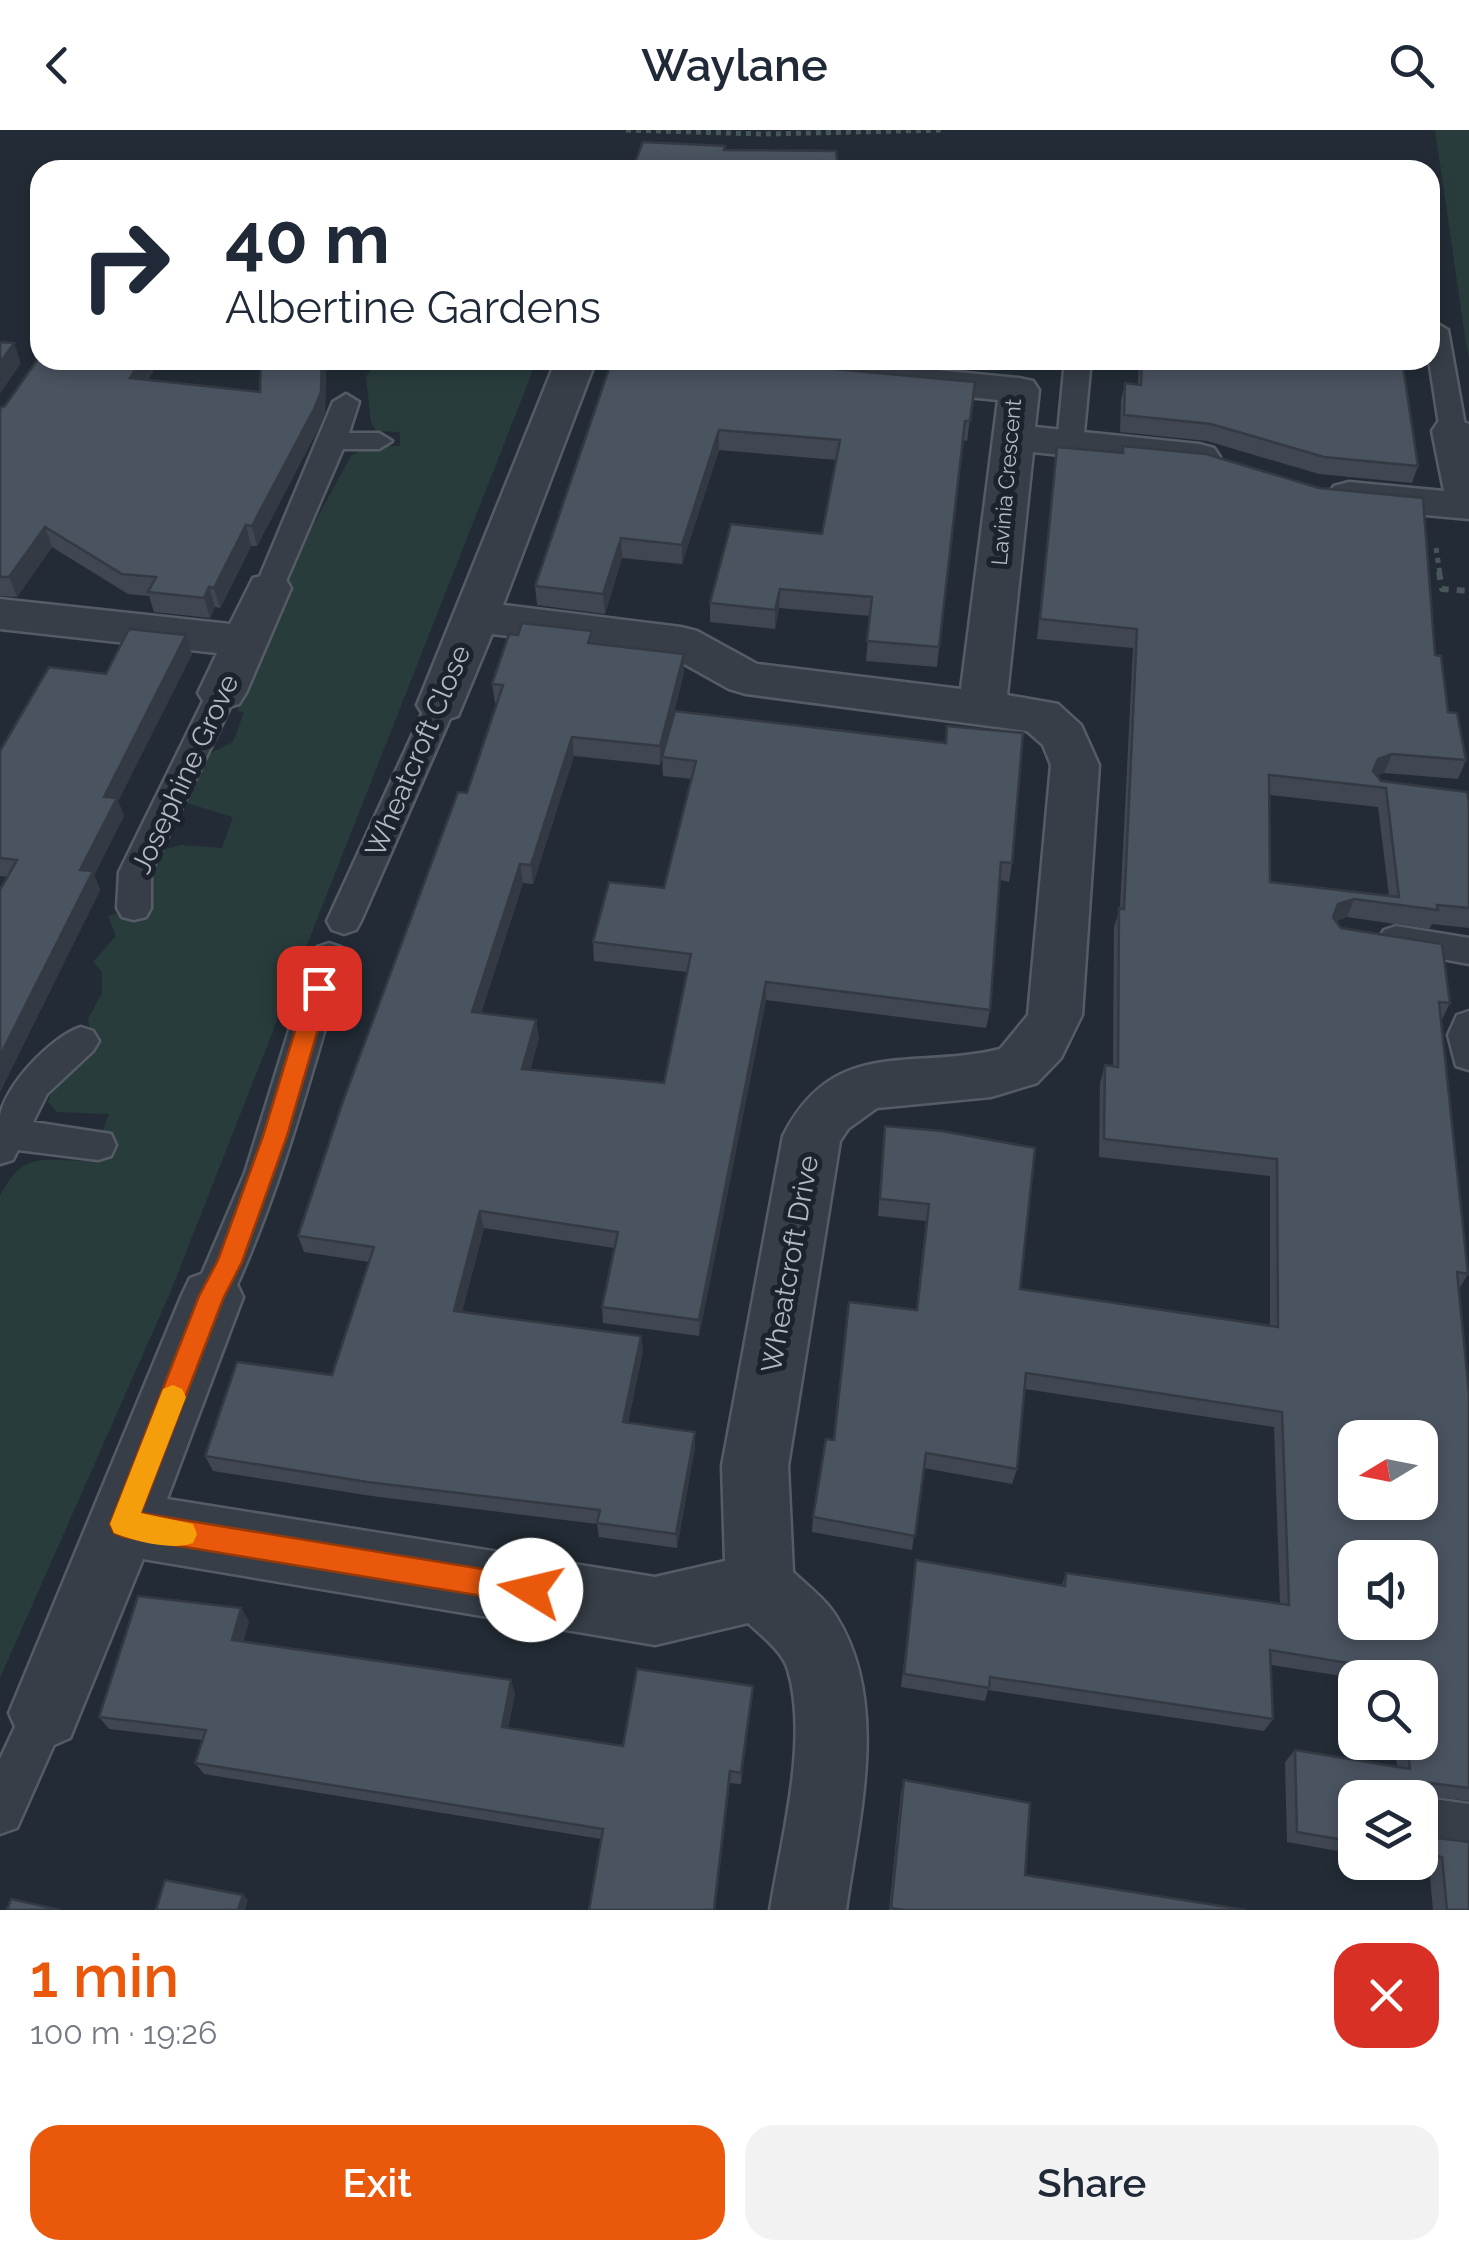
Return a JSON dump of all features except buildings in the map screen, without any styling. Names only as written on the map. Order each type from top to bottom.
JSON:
[{"type":"street","points":[[476,617],[572,370]]},
{"type":"street","name":"Lavinia Crescent","points":[[847,370],[1018,390],[982,709]]},
{"type":"street","points":[[1314,491],[1468,512],[1453,431]]},
{"type":"street","points":[[1013,437],[1206,458],[1240,470]]},
{"type":"street","name":"Josephine Grove","points":[[222,693],[270,588]]},
{"type":"street","name":"Josephine Grove","points":[[0,614],[246,642]]},
{"type":"street","name":"Wheatcroft Close","points":[[441,706],[476,617],[681,642],[746,678],[982,709]]},
{"type":"street","name":"Wheatcroft Drive","points":[[760,1586],[754,1466],[812,1136],[820,1122],[852,1093],[900,1078],[968,1079],[1016,1068],[1040,1046],[1055,1015],[1075,765],[1064,738],[1041,716],[982,709]]},
{"type":"street","points":[[45,1714],[212,1296]]},
{"type":"street","points":[[124,1524],[655,1611],[760,1586],[812,1643],[826,1678],[831,1733],[808,1910]]},
{"type":"lane","points":[[1440,354],[1453,431]]},
{"type":"lane","points":[[1070,443],[1077,370]]},
{"type":"lane","name":"Josephine Grove","points":[[270,588],[346,402]]},
{"type":"lane","points":[[333,441],[379,442]]},
{"type":"lane","name":"Josephine Grove","points":[[134,908],[135,872],[222,693]]},
{"type":"lane","name":"Wheatcroft Close","points":[[344,921],[441,706]]},
{"type":"lane","points":[[1366,936],[1445,945],[1469,952]]},
{"type":"lane","points":[[212,1296],[230,1262],[275,1136],[329,956]]},
{"type":"lane","points":[[1469,1025],[1469,1056]]},
{"type":"lane","points":[[81,1041],[34,1084],[4,1142],[98,1145]]},
{"type":"lane","points":[[0,1811],[45,1714]]},
{"type":"lane","points":[[1438,1824],[1469,1828]]},
{"type":"path","points":[[626,130],[765,134],[944,130]]},
{"type":"shaded area","points":[[1435,130],[1469,130],[1469,358],[1466,343]]},
{"type":"shaded area","points":[[371,370],[533,370],[170,1293],[0,1678],[0,1196],[17,1171],[27,1164],[48,1160],[92,1161],[109,1114],[57,1112],[48,1102],[63,1065],[91,1038],[88,1019],[102,993],[102,972],[93,962],[116,936],[108,916],[145,906],[140,891],[158,851],[181,845],[222,848],[233,817],[187,803],[209,754],[233,742],[244,712],[237,711],[294,585],[282,582],[351,456],[368,446],[400,446],[400,432],[376,431],[371,422],[366,376]]},
{"type":"slow traffic","points":[[173,1397],[124,1524],[184,1534]]},
{"type":"route","points":[[319,988],[275,1136],[230,1262],[212,1296],[124,1524],[531,1590]]}]
